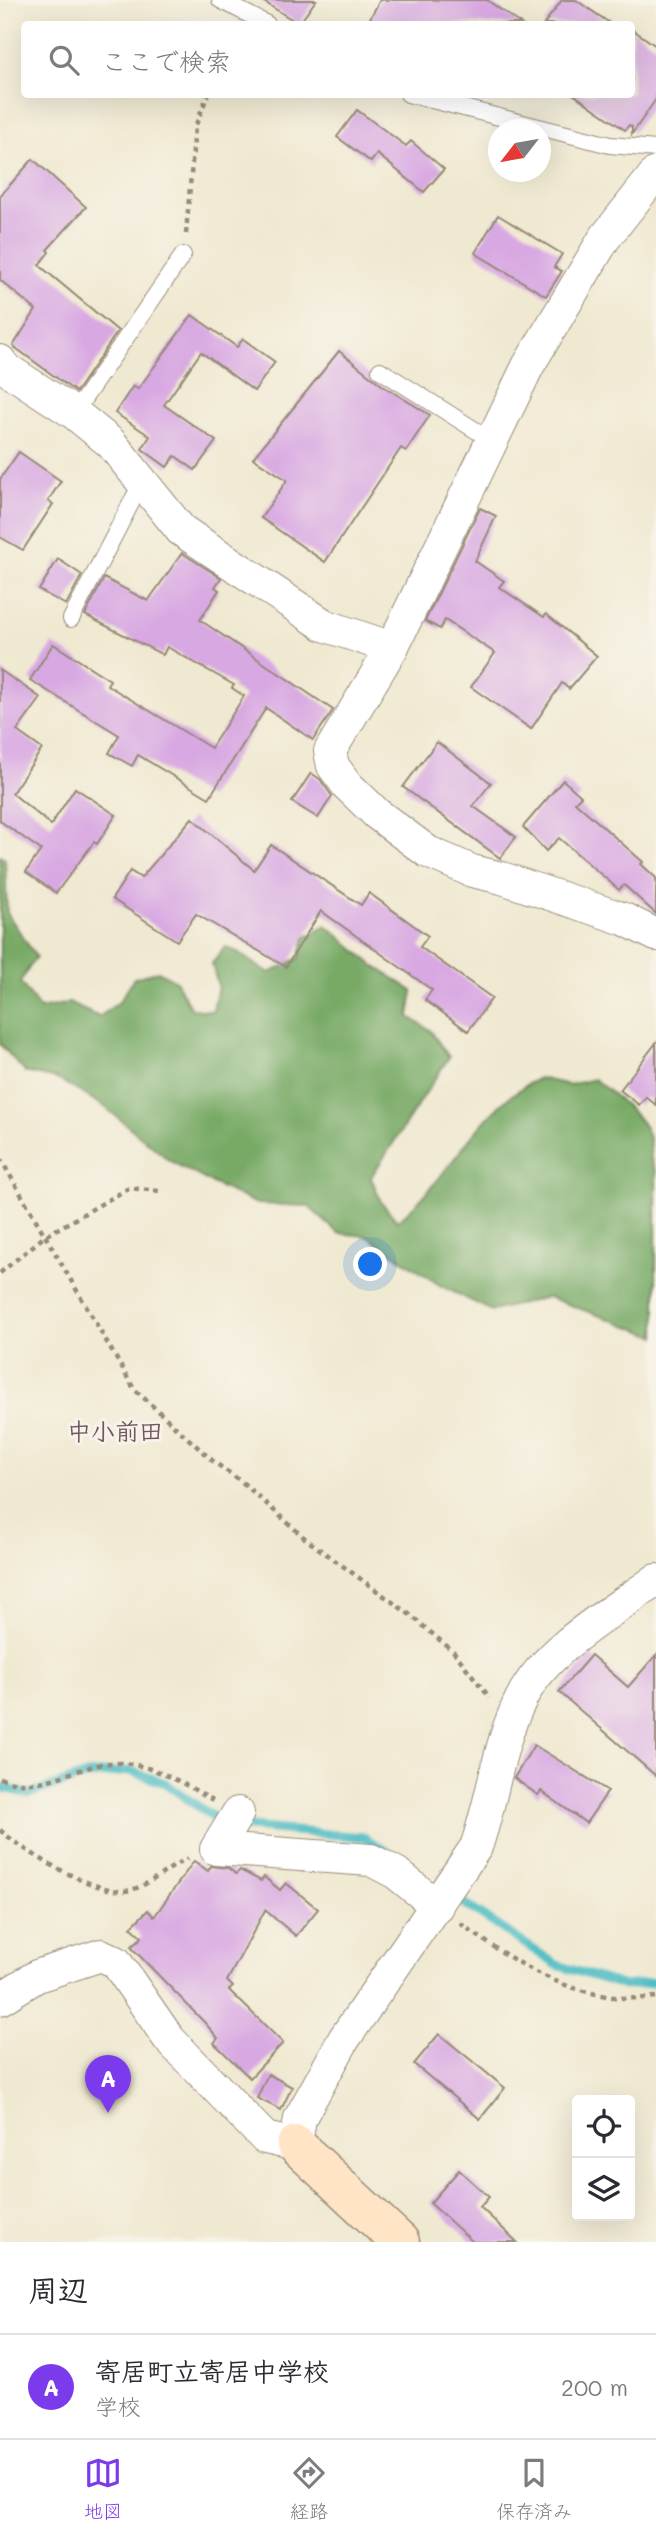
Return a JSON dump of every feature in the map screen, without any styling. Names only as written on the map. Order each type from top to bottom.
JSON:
[{"type":"street","points":[[656,173],[604,239],[528,366],[392,648],[330,751],[332,766],[347,785],[377,814],[428,852],[472,871],[502,878],[624,919],[656,936]]},
{"type":"street","points":[[2,367],[74,413],[111,443],[181,530],[324,625],[392,648]]},
{"type":"street","points":[[296,2145],[300,2118],[344,2039],[476,1847],[521,1698],[554,1655],[656,1580]]},
{"type":"street","points":[[238,1814],[216,1849],[370,1860],[396,1873],[437,1906]]},
{"type":"street","points":[[0,1999],[37,1976],[101,1955],[116,1962],[169,2039],[225,2099],[265,2138],[296,2145],[400,2242]]},
{"type":"lane","points":[[220,0],[261,21]]},
{"type":"lane","points":[[424,98],[610,145],[656,149]]},
{"type":"lane","points":[[74,413],[183,256]]},
{"type":"lane","points":[[380,370],[491,440]]},
{"type":"lane","points":[[71,619],[142,482]]},
{"type":"path","points":[[183,256],[195,127],[206,98]]},
{"type":"path","points":[[0,1158],[26,1208],[46,1236],[134,1389],[214,1462],[242,1482],[307,1540],[409,1614],[454,1652],[487,1693],[509,1733]]},
{"type":"path","points":[[0,1273],[46,1236],[129,1188],[160,1191]]},
{"type":"path","points":[[0,1778],[30,1784],[111,1763],[145,1767],[163,1773],[238,1814]]},
{"type":"path","points":[[0,1830],[21,1849],[57,1870],[118,1890],[131,1890],[183,1860],[216,1849]]},
{"type":"path","points":[[437,1906],[533,1973],[582,1990],[628,2000],[656,1997]]},
{"type":"green space","points":[[0,855],[5,859],[7,913],[36,957],[20,982],[40,1009],[69,1003],[99,1017],[119,1002],[134,978],[158,971],[176,981],[191,1009],[213,1011],[218,986],[212,964],[225,947],[270,973],[299,958],[305,938],[326,925],[373,965],[413,991],[409,1017],[430,1030],[449,1057],[371,1177],[381,1202],[397,1221],[433,1185],[480,1126],[517,1092],[539,1078],[569,1085],[594,1079],[633,1112],[648,1135],[656,1172],[656,1336],[548,1297],[492,1311],[441,1286],[367,1236],[338,1233],[308,1206],[257,1204],[214,1184],[170,1161],[104,1106],[57,1079],[25,1072],[0,1044]]},
{"type":"building","points":[[261,0],[316,0],[301,21],[294,21]]},
{"type":"building","points":[[380,0],[487,0],[517,21],[369,21]]},
{"type":"building","points":[[562,0],[576,0],[607,21],[546,21]]},
{"type":"building","points":[[635,31],[656,46],[656,99],[632,134],[632,127],[629,125],[625,130],[579,98],[635,98]]},
{"type":"building","points":[[357,110],[406,146],[411,141],[444,169],[424,192],[377,154],[371,162],[337,137]]},
{"type":"building","points":[[33,159],[86,207],[47,250],[49,252],[39,265],[118,331],[76,392],[13,346],[36,310],[0,280],[0,196]]},
{"type":"building","points":[[498,215],[562,254],[554,267],[562,271],[546,296],[475,253]]},
{"type":"building","points":[[192,315],[237,347],[243,339],[275,362],[254,391],[201,352],[164,405],[216,441],[195,470],[175,456],[167,467],[142,449],[150,436],[115,413],[133,386],[138,389]]},
{"type":"building","points":[[339,351],[383,386],[430,415],[406,451],[401,448],[325,562],[261,518],[287,480],[253,458]]},
{"type":"building","points":[[19,452],[61,481],[48,501],[53,504],[23,550],[0,537],[0,479]]},
{"type":"building","points":[[480,508],[496,516],[475,561],[504,581],[499,587],[544,617],[546,614],[597,656],[569,689],[562,683],[531,729],[471,687],[495,653],[445,620],[440,629],[425,621]]},
{"type":"building","points":[[182,553],[221,578],[215,587],[219,590],[200,620],[333,710],[313,740],[266,708],[209,798],[138,755],[132,766],[109,753],[119,735],[30,680],[53,644],[110,680],[107,685],[211,748],[244,696],[232,688],[234,685],[167,647],[163,655],[85,615],[104,578],[148,601]]},
{"type":"building","points":[[58,559],[82,575],[66,605],[39,590]]},
{"type":"building","points":[[0,670],[41,698],[17,731],[42,749],[12,793],[51,825],[75,788],[116,815],[97,844],[94,842],[56,893],[26,872],[41,850],[0,821]]},
{"type":"building","points":[[437,742],[491,783],[473,806],[516,837],[500,858],[403,787]]},
{"type":"building","points":[[311,773],[320,779],[332,796],[318,818],[292,802]]},
{"type":"building","points":[[563,780],[581,796],[575,802],[643,862],[641,864],[656,878],[656,914],[624,885],[619,890],[559,838],[546,851],[523,827]]},
{"type":"building","points":[[192,818],[254,870],[271,845],[361,905],[369,893],[428,936],[420,947],[492,998],[468,1031],[425,1000],[432,990],[321,911],[286,967],[196,914],[177,941],[112,899],[130,871],[141,878]]},
{"type":"building","points":[[656,1043],[656,1105],[646,1097],[639,1105],[620,1090]]},
{"type":"building","points":[[591,1655],[628,1687],[656,1655],[656,1776],[559,1692]]},
{"type":"building","points":[[534,1745],[608,1791],[586,1823],[541,1791],[538,1795],[514,1778]]},
{"type":"building","points":[[194,1861],[208,1871],[211,1866],[228,1868],[236,1874],[240,1870],[261,1881],[264,1877],[280,1890],[286,1883],[318,1909],[296,1936],[265,1910],[227,1981],[233,1987],[229,1990],[283,2043],[250,2078],[214,2043],[218,2038],[205,2023],[131,1947],[142,1937],[131,1927],[148,1910],[154,1917]]},
{"type":"building","points":[[439,2034],[505,2088],[480,2119],[414,2064]]},
{"type":"building","points":[[268,2074],[292,2087],[281,2110],[257,2098]]},
{"type":"building","points":[[459,2170],[489,2197],[480,2207],[517,2242],[473,2242],[430,2203]]},
{"type":"waterway","points":[[0,1787],[29,1794],[87,1775],[131,1771],[165,1783],[224,1825]]},
{"type":"waterway","points":[[238,1826],[364,1837],[387,1852]]},
{"type":"waterway","points":[[451,1895],[557,1965],[625,1986],[656,1982]]},
{"type":"place","name":"寄居町立寄居中学校","points":[[108,2113]]},
{"type":"district","name":"中小前田","points":[[115,1430]]}]
